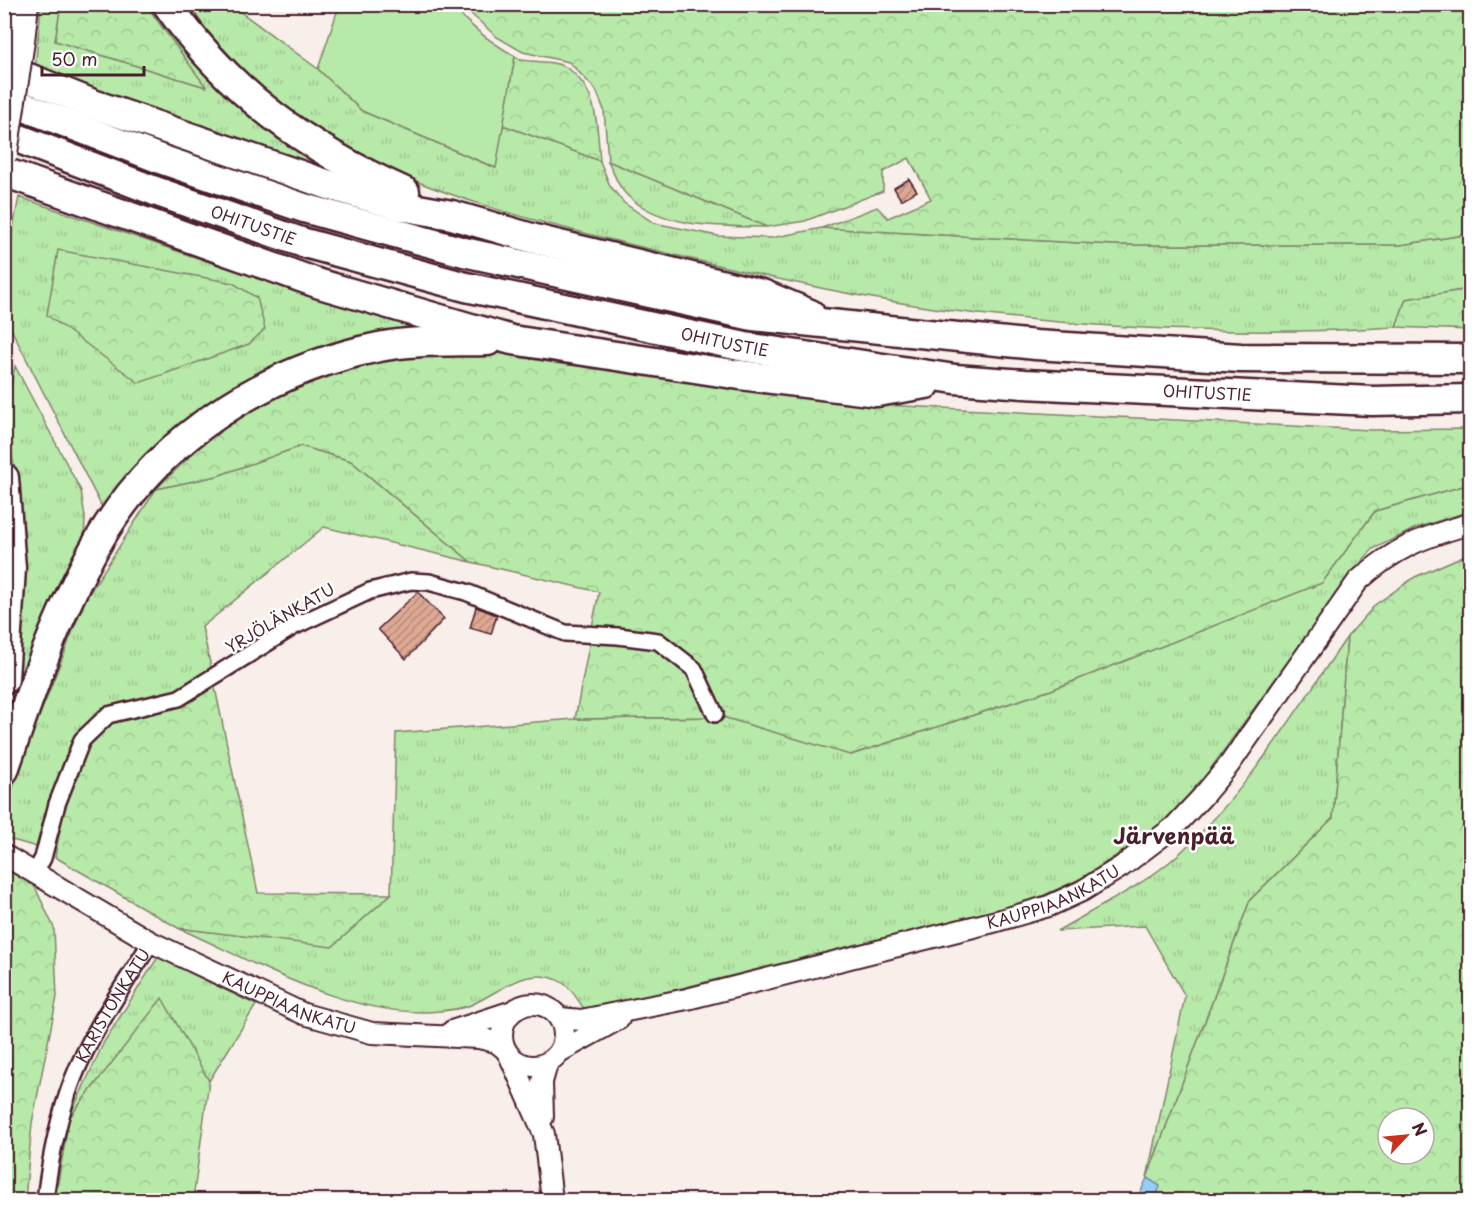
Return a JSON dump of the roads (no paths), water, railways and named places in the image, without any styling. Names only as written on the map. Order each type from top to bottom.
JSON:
[{"type":"highway","points":[[4,153],[25,4]]},
{"type":"highway","points":[[167,4],[197,47],[252,101],[280,123],[333,158],[452,215]]},
{"type":"highway","points":[[4,68],[93,104],[329,185],[400,206],[452,215],[535,239],[762,294],[830,323]]},
{"type":"highway","name":"OHITUSTIE","points":[[4,99],[163,160],[304,208],[464,252],[753,316],[1036,345],[1240,358],[1470,358]]},
{"type":"highway","name":"OHITUSTIE","points":[[4,133],[155,191],[301,242],[466,287],[745,346],[955,379],[1245,397],[1372,401],[1470,399]]},
{"type":"highway","points":[[4,172],[320,284],[512,340],[740,375],[878,392],[955,379]]},
{"type":"highway","points":[[4,771],[66,607],[99,539],[132,493],[203,424],[244,396],[279,378],[336,357],[381,347],[512,340]]},
{"type":"highway","points":[[4,478],[11,568],[4,679]]},
{"type":"street","name":"KAUPPIAANKATU","points":[[560,1018],[581,1020],[637,1010],[997,921],[1049,906],[1082,891],[1121,867],[1158,839],[1202,796],[1229,765],[1358,581],[1383,559],[1404,546],[1470,524]]},
{"type":"street","name":"YRJÖLÄNKATU","points":[[35,873],[44,858],[57,804],[82,740],[108,716],[179,699],[302,623],[370,591],[411,581],[429,582],[466,592],[565,633],[658,641],[693,669],[715,714]]},
{"type":"street","name":"KARISTONKATU","points":[[4,855],[151,942],[103,1020],[74,1078],[59,1123],[45,1200]]},
{"type":"street","name":"KAUPPIAANKATU","points":[[151,942],[304,1014],[372,1033],[488,1039],[507,1053]]},
{"type":"street","points":[[435,1036],[533,1004],[543,1005],[560,1018],[565,1035],[542,1082],[544,1134],[552,1200]]},
{"type":"street","name":"KAUPPIAANKATU","points":[[554,1058],[637,1010]]},
{"type":"street","points":[[513,1011],[502,1028],[507,1053],[518,1070],[544,1134]]},
{"type":"street","points":[[507,1053],[528,1066],[554,1058]]},
{"type":"water","points":[[1147,1178],[1160,1186],[1155,1200],[1137,1200]]},
{"type":"district","name":"Järvenpää","points":[[1174,836]]}]
